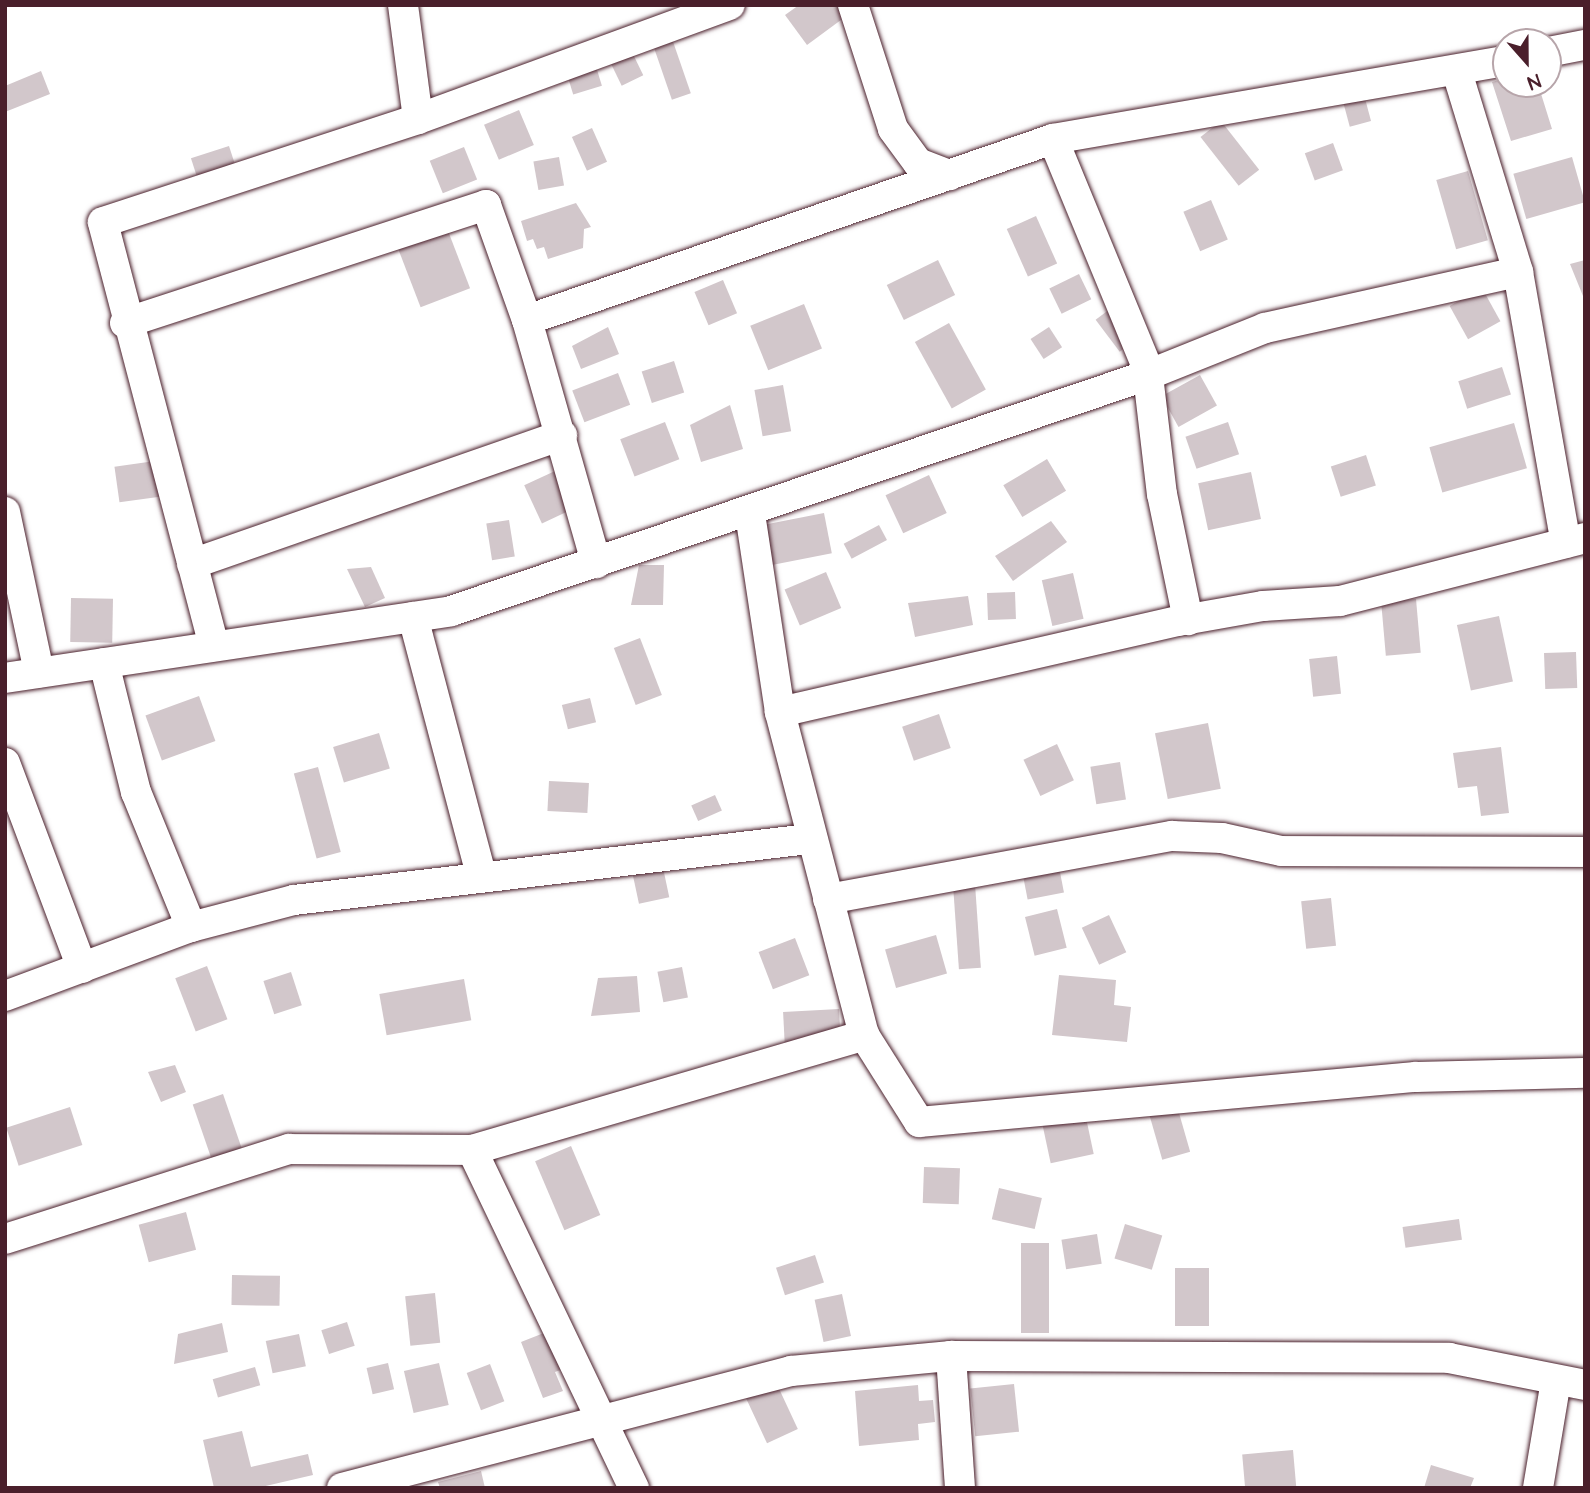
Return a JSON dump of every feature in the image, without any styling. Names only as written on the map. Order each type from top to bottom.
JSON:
[{"type":"street","points":[[404,5],[418,119]]},
{"type":"street","points":[[214,646],[125,323],[103,222],[418,119],[730,5]]},
{"type":"street","points":[[853,5],[893,129],[918,163],[950,175]]},
{"type":"street","points":[[1562,49],[1585,45]]},
{"type":"street","points":[[527,320],[1054,139],[1492,64]]},
{"type":"street","points":[[780,712],[1188,620],[1263,606],[1340,601],[1576,540],[1518,272],[1457,72]]},
{"type":"street","points":[[1054,139],[1147,367],[1144,376],[1188,620]]},
{"type":"street","points":[[125,323],[486,205],[527,320],[562,435],[596,563]]},
{"type":"street","points":[[5,678],[451,611],[750,513],[1144,376],[1265,328],[1518,272]]},
{"type":"street","points":[[192,564],[562,435]]},
{"type":"street","points":[[5,512],[39,672]]},
{"type":"street","points":[[750,513],[780,712],[809,839],[864,1035],[919,1122],[1416,1077],[1585,1073]]},
{"type":"street","points":[[413,617],[481,875]]},
{"type":"street","points":[[104,663],[136,792],[191,927]]},
{"type":"street","points":[[5,763],[82,968]]},
{"type":"street","points":[[828,899],[1172,836],[1222,838],[1281,851],[1585,852]]},
{"type":"street","points":[[5,996],[191,927],[294,900],[481,875],[809,839]]},
{"type":"street","points":[[5,1239],[289,1149],[472,1150],[864,1035]]},
{"type":"street","points":[[472,1150],[634,1488]]},
{"type":"street","points":[[951,1356],[960,1488]]},
{"type":"street","points":[[342,1488],[402,1480],[601,1421],[791,1371],[951,1356],[1449,1358],[1585,1385]]},
{"type":"street","points":[[1538,1488],[1556,1380]]},
{"type":"building","points":[[799,5],[836,5],[845,17],[807,45],[785,15]]},
{"type":"building","points":[[669,30],[691,93],[672,100],[650,37]]},
{"type":"building","points":[[631,50],[643,75],[622,86],[609,61]]},
{"type":"building","points":[[594,60],[602,86],[573,95],[565,69]]},
{"type":"building","points":[[41,71],[50,94],[5,112],[5,86]]},
{"type":"building","points":[[1363,91],[1371,121],[1350,127],[1342,97]]},
{"type":"building","points":[[1497,98],[1542,98],[1552,129],[1511,141]]},
{"type":"building","points":[[519,110],[534,145],[499,160],[484,125]]},
{"type":"building","points":[[1221,121],[1259,170],[1239,186],[1201,137]]},
{"type":"building","points":[[592,128],[607,162],[587,171],[572,137]]},
{"type":"building","points":[[1333,143],[1343,170],[1315,181],[1305,153]]},
{"type":"building","points":[[229,146],[235,164],[197,176],[191,158]]},
{"type":"building","points":[[464,147],[477,179],[443,193],[430,161]]},
{"type":"building","points":[[559,157],[564,186],[538,190],[533,162]]},
{"type":"building","points":[[1572,157],[1585,202],[1526,219],[1513,174]]},
{"type":"building","points":[[1468,171],[1488,240],[1456,249],[1436,180]]},
{"type":"building","points":[[1211,200],[1228,240],[1200,251],[1183,212]]},
{"type":"building","points":[[576,203],[591,227],[584,229],[583,248],[548,259],[544,247],[537,249],[533,239],[527,241],[521,221]]},
{"type":"building","points":[[1036,216],[1057,264],[1028,277],[1007,229]]},
{"type":"building","points":[[445,223],[470,288],[421,307],[396,242]]},
{"type":"building","points":[[938,260],[955,295],[904,320],[887,285]]},
{"type":"building","points":[[1585,260],[1585,301],[1570,264]]},
{"type":"building","points":[[1079,274],[1091,299],[1062,314],[1049,288]]},
{"type":"building","points":[[723,280],[737,313],[709,325],[694,292]]},
{"type":"building","points":[[1482,288],[1500,321],[1468,339],[1450,306]]},
{"type":"building","points":[[804,304],[822,349],[768,370],[750,326]]},
{"type":"building","points":[[1110,309],[1134,341],[1120,352],[1096,320]]},
{"type":"building","points":[[949,323],[986,389],[952,408],[915,342]]},
{"type":"building","points":[[608,327],[619,354],[581,369],[572,346]]},
{"type":"building","points":[[1049,327],[1062,347],[1044,359],[1031,339]]},
{"type":"building","points":[[674,361],[684,392],[652,403],[642,372]]},
{"type":"building","points":[[1502,367],[1511,395],[1467,409],[1458,381]]},
{"type":"building","points":[[618,373],[630,405],[584,422],[572,391]]},
{"type":"building","points":[[1200,375],[1217,406],[1178,427],[1162,396]]},
{"type":"building","points":[[783,385],[791,431],[763,436],[754,390]]},
{"type":"building","points":[[730,405],[743,449],[701,462],[690,425]]},
{"type":"building","points":[[665,422],[679,459],[635,477],[620,439]]},
{"type":"building","points":[[1228,422],[1239,454],[1197,469],[1185,437]]},
{"type":"building","points":[[1514,423],[1527,468],[1442,492],[1429,447]]},
{"type":"building","points":[[1366,455],[1376,485],[1341,497],[1331,466]]},
{"type":"building","points":[[1047,459],[1066,491],[1022,517],[1003,485]]},
{"type":"building","points":[[162,460],[167,496],[119,502],[114,467]]},
{"type":"building","points":[[555,471],[573,509],[542,523],[524,485]]},
{"type":"building","points":[[1251,472],[1261,519],[1208,530],[1198,483]]},
{"type":"building","points":[[929,475],[947,513],[903,533],[885,495]]},
{"type":"building","points":[[824,513],[832,553],[772,565],[764,525]]},
{"type":"building","points":[[509,520],[515,557],[492,560],[486,524]]},
{"type":"building","points":[[1051,521],[1067,542],[1013,581],[995,556]]},
{"type":"building","points":[[879,525],[887,540],[852,559],[844,544]]},
{"type":"building","points":[[639,565],[664,565],[663,605],[631,605]]},
{"type":"building","points":[[371,567],[385,598],[365,607],[347,569]]},
{"type":"building","points":[[826,572],[841,608],[800,625],[785,590]]},
{"type":"building","points":[[1073,573],[1084,619],[1052,626],[1042,580]]},
{"type":"building","points":[[1015,592],[1016,619],[988,620],[987,593]]},
{"type":"building","points":[[968,596],[973,625],[915,637],[908,603]]},
{"type":"building","points":[[71,598],[113,599],[112,643],[70,642]]},
{"type":"building","points":[[1416,599],[1421,653],[1386,656],[1381,602]]},
{"type":"building","points":[[1499,616],[1513,682],[1471,690],[1457,625]]},
{"type":"building","points":[[640,638],[662,695],[636,705],[614,648]]},
{"type":"building","points":[[1576,652],[1577,688],[1545,689],[1544,653]]},
{"type":"building","points":[[1337,656],[1341,694],[1313,697],[1309,659]]},
{"type":"building","points":[[199,696],[215,741],[162,761],[145,715]]},
{"type":"building","points":[[590,698],[596,722],[568,729],[562,705]]},
{"type":"building","points":[[939,714],[951,748],[914,761],[902,727]]},
{"type":"building","points":[[1208,723],[1221,789],[1168,799],[1155,733]]},
{"type":"building","points":[[379,733],[390,768],[344,782],[333,747]]},
{"type":"building","points":[[1057,744],[1074,780],[1040,796],[1023,760]]},
{"type":"building","points":[[1501,747],[1509,813],[1481,816],[1477,786],[1458,788],[1453,753]]},
{"type":"building","points":[[1120,762],[1126,800],[1096,804],[1090,767]]},
{"type":"building","points":[[318,767],[341,852],[317,858],[294,773]]},
{"type":"building","points":[[549,781],[589,783],[587,813],[547,811]]},
{"type":"building","points":[[715,795],[722,811],[698,821],[691,806]]},
{"type":"building","points":[[662,863],[669,897],[639,904],[632,869]]},
{"type":"building","points":[[1059,867],[1064,893],[1028,900],[1023,874]]},
{"type":"building","points":[[975,884],[981,968],[959,969],[953,886]]},
{"type":"building","points":[[1331,898],[1336,946],[1306,949],[1301,901]]},
{"type":"building","points":[[1057,909],[1067,948],[1035,956],[1025,917]]},
{"type":"building","points":[[1109,915],[1126,952],[1099,965],[1082,928]]},
{"type":"building","points":[[936,935],[947,973],[896,988],[885,950]]},
{"type":"building","points":[[795,938],[809,975],[773,989],[759,952]]},
{"type":"building","points":[[207,966],[227,1019],[196,1031],[175,978]]},
{"type":"building","points":[[682,967],[688,997],[663,1002],[657,972]]},
{"type":"building","points":[[291,972],[302,1005],[274,1014],[263,981]]},
{"type":"building","points":[[1059,975],[1116,980],[1114,1005],[1131,1007],[1127,1042],[1052,1035]]},
{"type":"building","points":[[637,976],[640,1012],[591,1016],[598,978]]},
{"type":"building","points":[[464,979],[471,1020],[387,1035],[379,994]]},
{"type":"building","points":[[839,1009],[841,1043],[785,1046],[783,1012]]},
{"type":"building","points":[[175,1065],[186,1092],[161,1102],[148,1072]]},
{"type":"building","points":[[223,1094],[242,1149],[212,1159],[193,1104]]},
{"type":"building","points":[[1175,1099],[1190,1152],[1162,1160],[1147,1107]]},
{"type":"building","points":[[70,1107],[82,1145],[19,1166],[6,1128]]},
{"type":"building","points":[[1085,1113],[1094,1154],[1051,1163],[1042,1122]]},
{"type":"building","points":[[571,1146],[600,1215],[564,1230],[535,1161]]},
{"type":"building","points":[[924,1167],[960,1168],[959,1204],[923,1203]]},
{"type":"building","points":[[999,1188],[1042,1198],[1035,1229],[992,1219]]},
{"type":"building","points":[[186,1212],[196,1250],[149,1262],[139,1225]]},
{"type":"building","points":[[1459,1219],[1462,1240],[1405,1248],[1403,1227]]},
{"type":"building","points":[[1125,1224],[1162,1235],[1152,1270],[1114,1258]]},
{"type":"building","points":[[1097,1234],[1102,1264],[1066,1269],[1061,1240]]},
{"type":"building","points":[[1021,1243],[1049,1243],[1049,1333],[1021,1333]]},
{"type":"building","points":[[815,1255],[824,1283],[785,1295],[776,1268]]},
{"type":"building","points":[[1175,1268],[1209,1268],[1209,1326],[1175,1326]]},
{"type":"building","points":[[232,1275],[280,1276],[279,1306],[231,1305]]},
{"type":"building","points":[[435,1293],[440,1343],[410,1346],[405,1296]]},
{"type":"building","points":[[842,1294],[851,1336],[824,1342],[815,1300]]},
{"type":"building","points":[[347,1322],[355,1346],[329,1354],[321,1330]]},
{"type":"building","points":[[222,1323],[228,1352],[174,1364],[178,1334]]},
{"type":"building","points":[[554,1329],[568,1367],[555,1372],[563,1391],[543,1398],[521,1342]]},
{"type":"building","points":[[299,1334],[306,1366],[273,1373],[266,1341]]},
{"type":"building","points":[[388,1363],[394,1389],[373,1394],[367,1368]]},
{"type":"building","points":[[439,1363],[449,1405],[414,1413],[404,1371]]},
{"type":"building","points":[[490,1364],[504,1401],[481,1410],[467,1373]]},
{"type":"building","points":[[255,1367],[260,1385],[218,1397],[213,1379]]},
{"type":"building","points":[[775,1380],[798,1429],[767,1443],[744,1394]]},
{"type":"building","points":[[1014,1384],[1019,1432],[975,1436],[970,1389]]},
{"type":"building","points":[[918,1385],[919,1401],[933,1400],[935,1422],[918,1424],[919,1440],[859,1446],[855,1391]]},
{"type":"building","points":[[242,1431],[251,1467],[308,1454],[313,1475],[257,1488],[214,1488],[203,1440]]},
{"type":"building","points":[[1293,1450],[1296,1488],[1245,1488],[1242,1454]]},
{"type":"building","points":[[1431,1465],[1474,1478],[1470,1488],[1424,1488]]},
{"type":"building","points":[[481,1471],[485,1488],[440,1488],[438,1482]]}]
